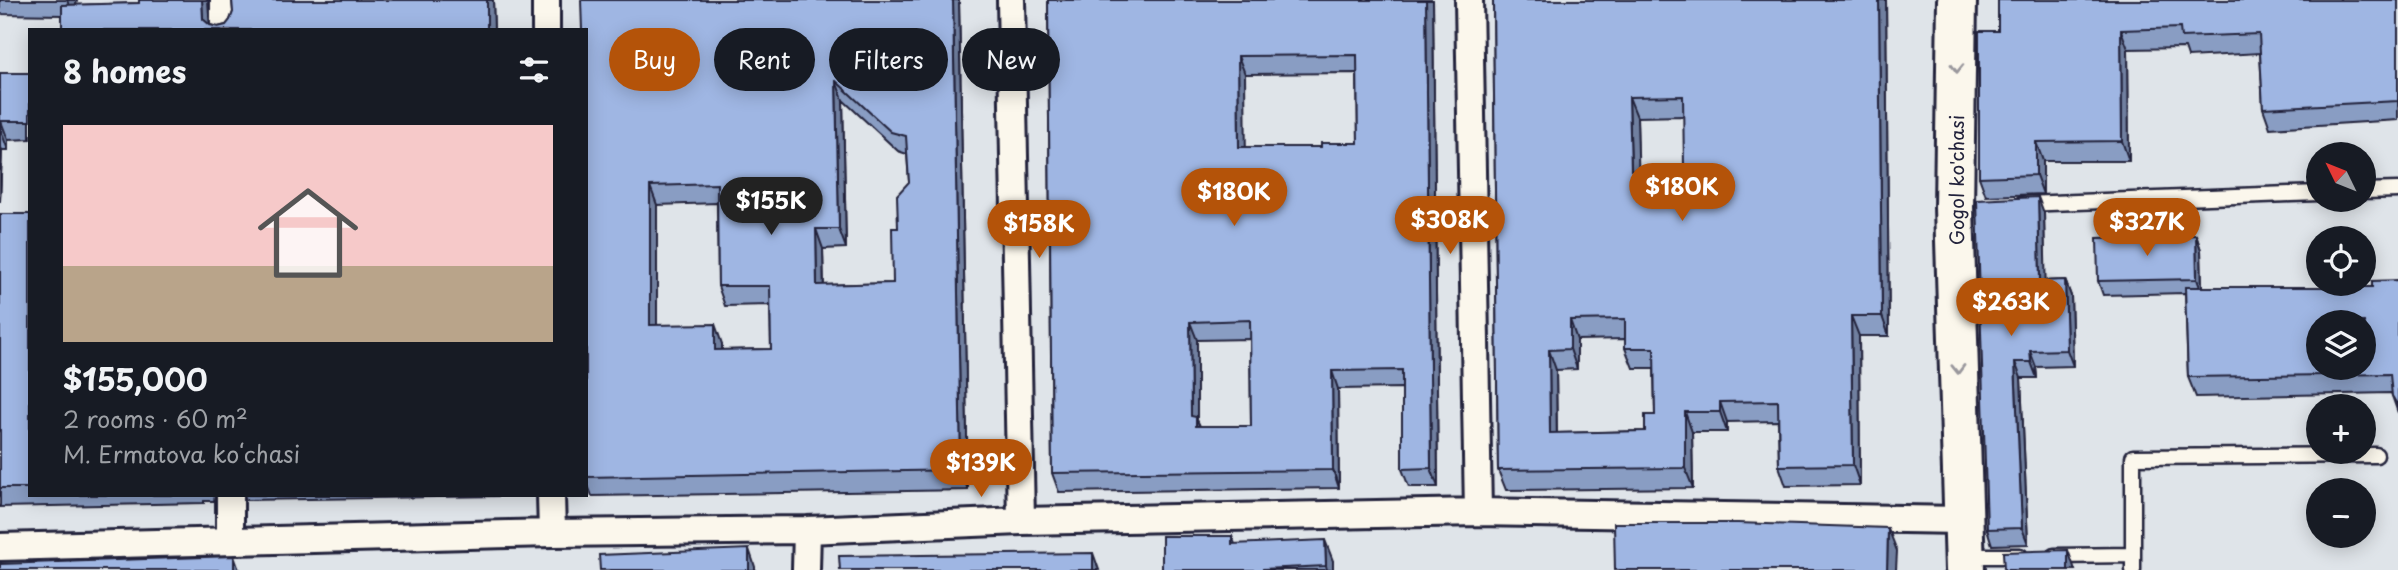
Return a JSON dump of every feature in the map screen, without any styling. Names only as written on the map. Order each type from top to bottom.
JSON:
[{"type":"main road","name":"Gogol ko'chasi","points":[[1957,0],[1964,549]]},
{"type":"street","points":[[224,0],[224,28]]},
{"type":"street","points":[[546,0],[546,28]]},
{"type":"street","points":[[1011,0],[1021,521]]},
{"type":"street","points":[[1469,0],[1478,512]]},
{"type":"street","points":[[230,497],[230,541]]},
{"type":"street","points":[[551,497],[552,533]]},
{"type":"street","points":[[0,547],[552,533],[807,530],[1021,521],[1478,512],[1964,549]]},
{"type":"street","points":[[806,570],[807,530]]},
{"type":"lane","points":[[2376,191],[2398,190]]},
{"type":"lane","points":[[2008,205],[2306,193]]},
{"type":"lane","points":[[1964,549],[2133,563],[2133,457],[2306,456]]},
{"type":"building","points":[[139,0],[202,0],[203,19],[218,27],[226,25],[230,20],[233,12],[232,0],[487,0],[487,28],[62,28],[62,5],[139,3]]},
{"type":"building","points":[[581,0],[953,0],[961,470],[588,477],[588,28],[582,28]],"holes":[[[829,28],[948,28],[948,91],[847,91],[891,132],[906,136],[909,182],[897,195],[898,228],[892,228],[893,283],[817,285],[816,229],[839,229],[836,91],[829,91]],[[717,184],[718,286],[770,286],[771,349],[715,350],[715,324],[650,325],[650,186]]]},
{"type":"building","points":[[1048,0],[1426,0],[1431,468],[1402,469],[1402,370],[1332,371],[1333,470],[1052,473],[1049,91],[1060,91],[1060,28],[1048,28]],"holes":[[[1357,55],[1358,143],[1321,143],[1321,147],[1239,147],[1238,56]],[[1250,320],[1251,426],[1196,426],[1196,417],[1191,416],[1190,322]]]},
{"type":"building","points":[[1493,0],[1879,0],[1882,316],[1851,316],[1853,465],[1779,466],[1778,401],[1720,402],[1720,412],[1685,412],[1685,468],[1498,470]],"holes":[[[1683,96],[1684,168],[1631,170],[1629,97]],[[1625,319],[1625,348],[1654,348],[1655,415],[1645,415],[1645,431],[1550,433],[1549,350],[1570,349],[1570,320]]]},
{"type":"building","points":[[1998,0],[2398,0],[2398,101],[2263,108],[2259,34],[2181,37],[2180,28],[2121,30],[2122,141],[2036,142],[2036,175],[1979,177],[1979,31],[1998,31]]},
{"type":"building","points":[[0,73],[28,73],[28,121],[1,121],[0,131]]},
{"type":"building","points":[[2038,197],[2040,281],[2065,280],[2067,350],[2030,351],[2031,362],[2015,362],[2022,528],[1987,529],[1977,200]]},
{"type":"building","points":[[0,214],[28,214],[28,488],[0,488]]},
{"type":"building","points":[[2196,235],[2197,279],[2098,281],[2097,238]]},
{"type":"building","points":[[2398,280],[2398,406],[2392,396],[2390,374],[2376,374],[2376,310],[2306,310],[2306,375],[2188,377],[2185,287],[2306,287],[2306,296],[2376,296],[2376,281]]},
{"type":"building","points":[[1614,523],[1738,523],[1888,528],[1887,570],[1615,570]]},
{"type":"building","points":[[1162,536],[1232,536],[1232,544],[1325,540],[1326,566],[1263,570],[1162,570]]},
{"type":"building","points":[[749,549],[749,570],[600,570],[599,555]]},
{"type":"building","points":[[2068,550],[2068,570],[2004,570],[2003,552]]},
{"type":"building","points":[[1093,553],[1093,570],[840,570],[839,556]]},
{"type":"building","points":[[234,556],[234,570],[0,570],[0,564]]}]
